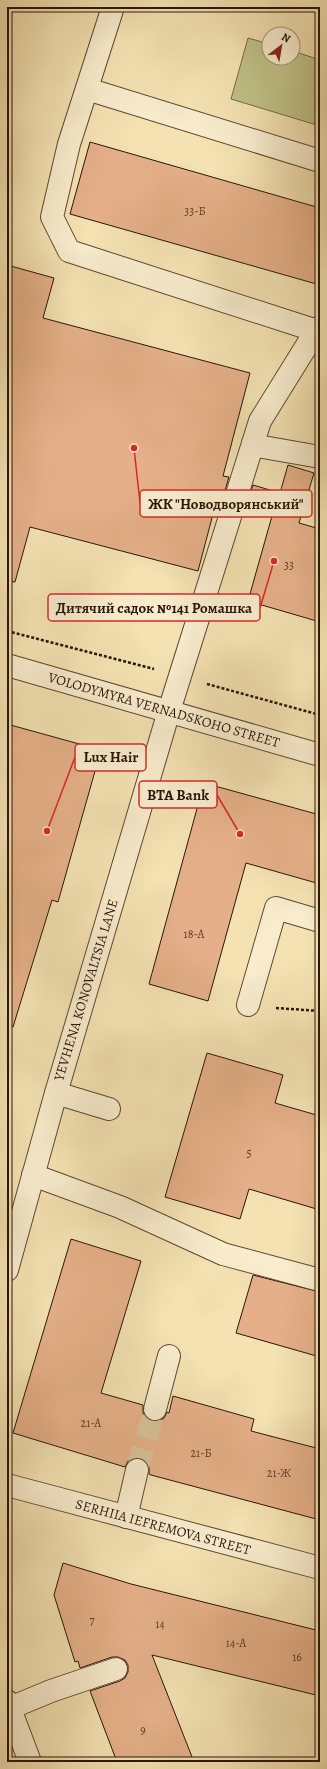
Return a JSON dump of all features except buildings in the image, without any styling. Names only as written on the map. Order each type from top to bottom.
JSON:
[{"type":"street","points":[[113,7],[69,144],[52,217],[68,251],[318,329]]},
{"type":"street","points":[[87,89],[320,161]]},
{"type":"street","name":"YEVHENA KONOVALTSIA LANE","points":[[7,1270],[12,1237],[33,1175],[169,711],[260,421],[318,329]]},
{"type":"street","points":[[253,443],[320,457]]},
{"type":"street","name":"VOLODYMYRA VERNADSKOHO STREET","points":[[7,665],[320,755]]},
{"type":"street","points":[[248,1005],[276,908],[320,921]]},
{"type":"street","points":[[56,1093],[109,1109]]},
{"type":"street","points":[[33,1175],[120,1207],[223,1254],[320,1280]]},
{"type":"street","points":[[155,1409],[169,1356]]},
{"type":"street","points":[[126,1517],[137,1470]]},
{"type":"street","name":"SERHIIA IEFREMOVA STREET","points":[[7,1485],[320,1568]]},
{"type":"street","points":[[30,1762],[8,1704],[116,1669]]},
{"type":"path","points":[[7,631],[180,676],[320,715]]},
{"type":"path","points":[[248,1005],[320,1012]]},
{"type":"green space","points":[[248,38],[261,42],[261,66],[301,66],[301,54],[320,60],[320,126],[231,99]]},
{"type":"tunnel","points":[[137,1470],[155,1409]]},
{"type":"place","name":"ЖК \"Новодворянський\"","points":[[134,448]]},
{"type":"place","name":"Дитячий садок №141 Ромашка","points":[[274,561]]},
{"type":"place","name":"Lux Hair","points":[[47,831]]},
{"type":"place","name":"BTA Bank","points":[[240,834]]}]
